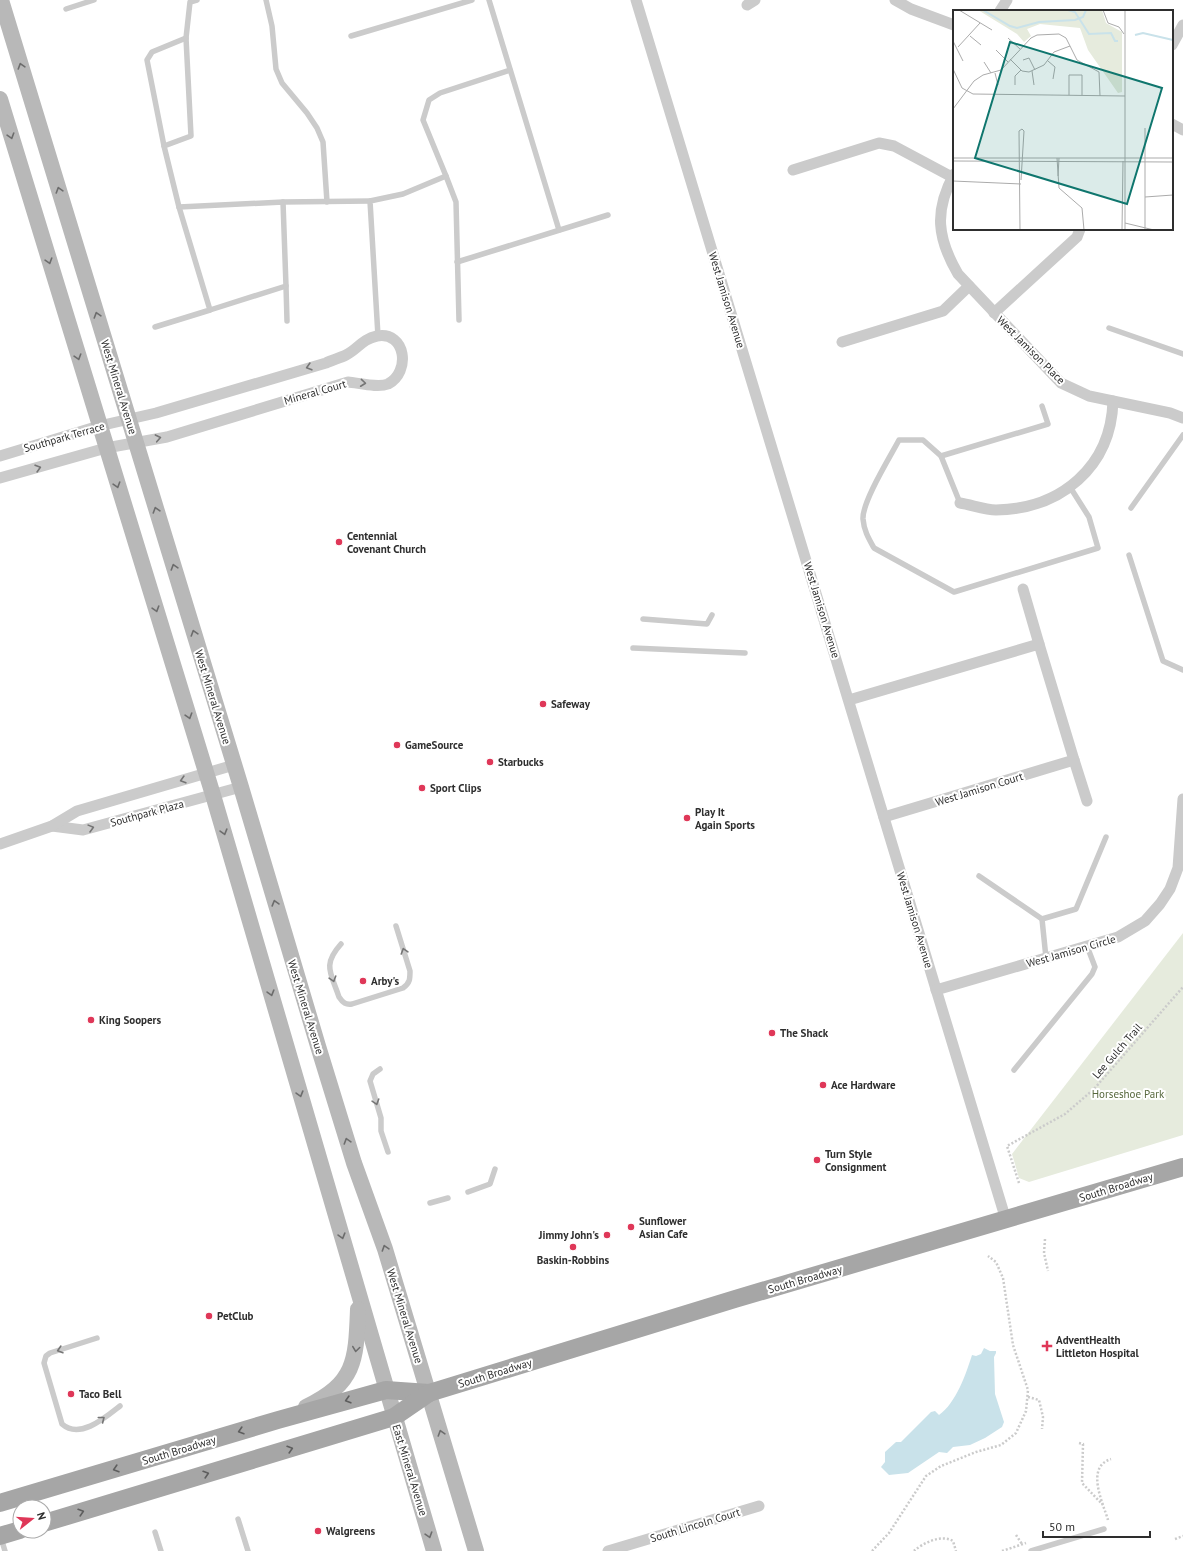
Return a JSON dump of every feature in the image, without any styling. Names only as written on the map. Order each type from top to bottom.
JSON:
[{"type":"main road","name":"West Mineral Avenue","points":[[1,0],[354,1163],[385,1249],[428,1393]]},
{"type":"main road","points":[[0,99],[99,426],[207,773],[386,1390]]},
{"type":"main road","name":"South Broadway","points":[[52,1521],[394,1417],[428,1393],[735,1299],[1183,1167]]},
{"type":"main road","points":[[278,1420],[326,1397],[335,1390],[346,1377],[353,1363],[355,1354],[359,1296]]},
{"type":"main road","name":"South Broadway","points":[[0,1503],[278,1420],[386,1390],[428,1393]]},
{"type":"main road","name":"East Mineral Avenue","points":[[386,1390],[434,1551]]},
{"type":"main road","points":[[428,1393],[476,1551]]},
{"type":"main road","points":[[0,1536],[12,1532]]},
{"type":"street","name":"West Jamison Avenue","points":[[636,0],[1006,1220]]},
{"type":"street","points":[[895,0],[911,10],[953,25]]},
{"type":"street","points":[[1001,10],[1006,0]]},
{"type":"street","points":[[1173,43],[1183,25]]},
{"type":"street","points":[[1173,125],[1183,130]]},
{"type":"street","name":"West Jamison Place","points":[[793,170],[879,144],[894,146],[953,176],[942,201],[940,221],[942,239],[948,257],[958,274],[994,313],[1061,383],[1089,396],[1170,413],[1183,418]]},
{"type":"street","name":"West Jamison Place","points":[[994,313],[1076,237],[1080,230]]},
{"type":"street","points":[[842,342],[943,311],[969,286]]},
{"type":"street","points":[[129,419],[326,363],[347,355],[364,340],[378,336]]},
{"type":"street","name":"Mineral Court","points":[[106,448],[167,436],[348,382],[376,385],[388,384],[398,376],[404,361],[398,344],[388,336],[378,336]]},
{"type":"street","points":[[960,502],[994,510],[1009,509],[1043,501],[1070,487],[1092,466],[1102,450],[1109,433],[1113,401]]},
{"type":"street","name":"Southpark Terrace","points":[[0,456],[99,426],[129,419]]},
{"type":"street","name":"Southpark Terrace","points":[[0,478],[106,448]]},
{"type":"street","points":[[1023,589],[1087,801]]},
{"type":"street","points":[[849,700],[1039,644]]},
{"type":"street","name":"West Jamison Court","points":[[884,817],[1074,760]]},
{"type":"street","name":"Southpark Plaza","points":[[0,844],[52,826],[77,811],[234,765]]},
{"type":"street","name":"Southpark Plaza","points":[[52,826],[83,830],[241,787]]},
{"type":"street","name":"West Jamison Circle","points":[[936,990],[1118,937],[1145,921],[1160,904],[1170,889],[1178,868],[1183,800]]},
{"type":"street","name":"South Lincoln Court","points":[[608,1551],[759,1506]]},
{"type":"lane","points":[[66,9],[94,0]]},
{"type":"lane","points":[[164,146],[191,136],[186,38],[189,1],[197,0]]},
{"type":"lane","points":[[266,0],[272,26],[276,69],[282,84],[307,113],[317,128],[322,142],[328,202]]},
{"type":"lane","points":[[351,36],[472,0]]},
{"type":"lane","points":[[489,0],[559,230]]},
{"type":"lane","points":[[186,38],[152,52],[147,60],[164,146],[179,207],[210,310]]},
{"type":"lane","points":[[459,320],[456,202],[423,120],[429,100],[440,92],[510,70]]},
{"type":"lane","points":[[179,207],[283,202],[370,201],[403,194],[446,176]]},
{"type":"lane","points":[[370,201],[378,336]]},
{"type":"lane","points":[[283,202],[287,321]]},
{"type":"lane","points":[[458,262],[608,215]]},
{"type":"lane","points":[[154,327],[286,286]]},
{"type":"lane","points":[[1109,328],[1183,354]]},
{"type":"lane","points":[[941,456],[1048,424],[1042,406]]},
{"type":"lane","points":[[1131,508],[1183,434]]},
{"type":"lane","points":[[960,502],[941,456],[923,440],[899,440],[867,502],[863,518],[867,536],[874,548],[954,592],[1098,548],[1088,517],[1070,487]]},
{"type":"lane","points":[[1129,555],[1163,661],[1183,670]]},
{"type":"lane","points":[[643,619],[707,624],[712,615]]},
{"type":"lane","points":[[633,648],[745,653]]},
{"type":"lane","points":[[1042,919],[1076,909],[1106,837]]},
{"type":"lane","points":[[979,876],[1042,919],[1046,958]]},
{"type":"lane","points":[[341,944],[331,955],[329,962],[334,983],[342,1002],[352,1004],[403,988],[408,984],[410,979],[410,971],[396,926]]},
{"type":"lane","points":[[1014,1070],[1092,974],[1095,968],[1087,946]]},
{"type":"lane","points":[[380,1069],[372,1074],[370,1082],[381,1118],[381,1131],[388,1152]]},
{"type":"lane","points":[[468,1192],[490,1184],[495,1169]]},
{"type":"lane","points":[[430,1203],[448,1198]]},
{"type":"lane","points":[[97,1338],[50,1353],[46,1356],[44,1363],[62,1424],[67,1428],[75,1430],[96,1424],[120,1406]]},
{"type":"lane","points":[[238,1519],[248,1551]]},
{"type":"lane","points":[[1031,1551],[1107,1528]]},
{"type":"lane","points":[[155,1532],[161,1551]]},
{"type":"lane","points":[[0,1536],[5,1551]]},
{"type":"path","name":"Lee Gulch Trail","points":[[1019,1183],[1007,1146],[1065,1114],[1094,1089],[1183,988]]},
{"type":"path","points":[[1045,1238],[1044,1253],[1048,1272]]},
{"type":"path","points":[[872,1551],[889,1533],[926,1476],[941,1466],[976,1452],[1002,1445],[1016,1433],[1026,1411],[1028,1397],[1026,1383],[1013,1345],[1003,1278],[996,1262],[988,1256]]},
{"type":"path","points":[[1028,1397],[1039,1400],[1043,1417],[1042,1429]]},
{"type":"path","points":[[1079,1442],[1083,1444],[1082,1483],[1103,1506]]},
{"type":"path","points":[[1107,1528],[1097,1473],[1103,1463],[1111,1458]]},
{"type":"path","points":[[1016,1535],[1022,1544]]},
{"type":"path","points":[[1175,1539],[1183,1536]]},
{"type":"path","points":[[914,1551],[924,1544],[946,1538],[953,1541],[956,1551]]},
{"type":"green space","name":"Horseshoe Park","points":[[1183,933],[1183,1135],[1029,1182],[1019,1178],[1012,1154]]},
{"type":"water","points":[[984,1348],[990,1351],[996,1351],[994,1357],[995,1394],[1004,1422],[1002,1427],[985,1438],[970,1445],[953,1447],[947,1453],[939,1452],[908,1473],[889,1475],[881,1467],[885,1462],[885,1452],[896,1442],[901,1442],[931,1412],[935,1411],[939,1415],[945,1410],[960,1388],[972,1355],[976,1356],[981,1354]]},
{"type":"place","name":"Centennial Covenant Church","points":[[339,542]]},
{"type":"place","name":"Safeway","points":[[543,704]]},
{"type":"place","name":"GameSource","points":[[397,745]]},
{"type":"place","name":"Starbucks","points":[[490,762]]},
{"type":"place","name":"Sport Clips","points":[[422,788]]},
{"type":"place","name":"Play It Again Sports","points":[[687,818]]},
{"type":"place","name":"Arby's","points":[[363,981]]},
{"type":"place","name":"King Soopers","points":[[91,1020]]},
{"type":"place","name":"The Shack","points":[[772,1033]]},
{"type":"place","name":"Ace Hardware","points":[[823,1085]]},
{"type":"place","name":"Turn Style Consignment","points":[[817,1160]]},
{"type":"place","name":"Sunflower Asian Cafe","points":[[631,1227]]},
{"type":"place","name":"Jimmy John's","points":[[607,1235]]},
{"type":"place","name":"Baskin-Robbins","points":[[573,1247]]},
{"type":"place","name":"PetClub","points":[[209,1316]]},
{"type":"place","name":"AdventHealth Littleton Hospital","points":[[1047,1346]]},
{"type":"place","name":"Taco Bell","points":[[71,1394]]},
{"type":"place","name":"Walgreens","points":[[318,1531]]}]
